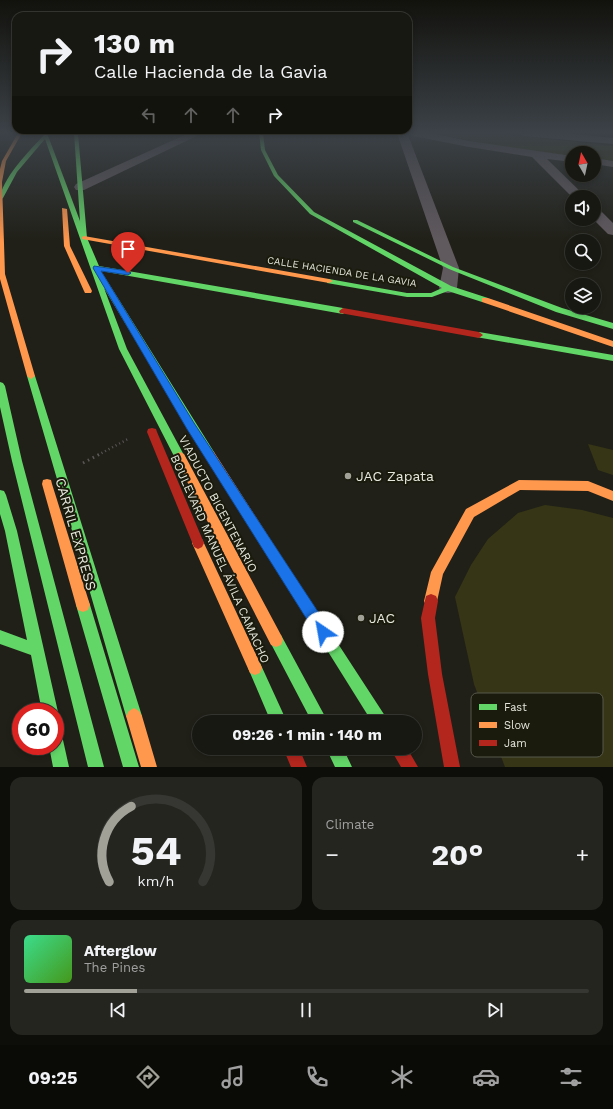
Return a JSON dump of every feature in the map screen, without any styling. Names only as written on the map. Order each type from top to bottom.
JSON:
[{"type":"main road","points":[[0,206],[3,169]]},
{"type":"main road","name":"VIADUCTO BICENTENARIO","points":[[0,198],[2,182],[17,169]]},
{"type":"main road","name":"VIADUCTO BICENTENARIO","points":[[57,169],[122,349],[316,715]]},
{"type":"main road","points":[[61,169],[66,246],[91,296]]},
{"type":"main road","points":[[79,169],[84,238],[96,268],[191,426],[377,715]]},
{"type":"main road","points":[[272,169],[276,176],[312,213],[448,288],[613,344]]},
{"type":"main road","points":[[2,182],[2,274],[45,425],[149,767]]},
{"type":"main road","points":[[347,217],[451,268],[559,310],[613,326]]},
{"type":"main road","name":"CALLE HACIENDA DE LA GAVIA","points":[[84,238],[408,295],[432,295],[448,288]]},
{"type":"main road","points":[[96,268],[613,358]]},
{"type":"main road","points":[[104,324],[137,396]]},
{"type":"main road","points":[[0,386],[17,461],[96,767]]},
{"type":"main road","name":"BOULEVARD MANUEL ÁVILA CAMACHO","points":[[149,425],[184,512],[276,715]]},
{"type":"main road","name":"CARRIL EXPRESS","points":[[45,476],[131,767]]},
{"type":"main road","points":[[452,767],[435,674],[428,618],[437,572],[470,513],[519,485],[588,486],[613,496]]},
{"type":"main road","points":[[0,495],[11,532],[48,703]]},
{"type":"main road","points":[[0,637],[38,651]]},
{"type":"main road","points":[[59,755],[61,767]]},
{"type":"main road","points":[[294,755],[299,767]]},
{"type":"main road","points":[[338,755],[344,767]]},
{"type":"main road","points":[[402,755],[410,767]]},
{"type":"street","points":[[80,186],[119,169]]},
{"type":"street","points":[[415,169],[451,268],[448,288]]},
{"type":"street","points":[[551,169],[572,190]]},
{"type":"street","points":[[601,219],[613,231]]},
{"type":"path","points":[[76,466],[132,437]]},
{"type":"shaded area","points":[[588,444],[613,450],[613,475],[598,470]]},
{"type":"shaded area","points":[[545,505],[582,510],[613,518],[613,767],[505,767],[501,757],[603,757],[603,693],[477,693],[474,684],[455,597],[471,565],[488,539],[518,513]]},
{"type":"traffic: fast","points":[[0,198],[17,169]]},
{"type":"traffic: fast","points":[[58,169],[123,349],[180,457]]},
{"type":"traffic: fast","points":[[79,169],[84,238],[96,268],[210,455]]},
{"type":"traffic: fast","points":[[272,169],[276,176],[312,213],[448,288],[485,300]]},
{"type":"traffic: fast","points":[[355,221],[451,268],[559,310],[613,326]]},
{"type":"traffic: fast","points":[[96,268],[343,311]]},
{"type":"traffic: fast","points":[[329,281],[407,295],[432,295],[448,288]]},
{"type":"traffic: fast","points":[[479,335],[613,358]]},
{"type":"traffic: fast","points":[[31,376],[134,716]]},
{"type":"traffic: fast","points":[[0,386],[17,461],[96,767]]},
{"type":"traffic: fast","points":[[0,495],[11,531],[48,703]]},
{"type":"traffic: fast","points":[[286,574],[377,715]]},
{"type":"traffic: fast","points":[[83,605],[131,767]]},
{"type":"traffic: fast","points":[[0,637],[38,651]]},
{"type":"traffic: fast","points":[[276,640],[316,715]]},
{"type":"traffic: fast","points":[[255,668],[276,715]]},
{"type":"traffic: fast","points":[[59,755],[61,767]]},
{"type":"traffic: fast","points":[[338,755],[344,767]]},
{"type":"traffic: slow","points":[[0,181],[2,169]]},
{"type":"traffic: slow","points":[[0,183],[2,274],[31,376]]},
{"type":"traffic: slow","points":[[64,209],[67,246],[88,291]]},
{"type":"traffic: slow","points":[[84,238],[329,281]]},
{"type":"traffic: slow","points":[[485,300],[613,344]]},
{"type":"traffic: slow","points":[[210,455],[286,574]]},
{"type":"traffic: slow","points":[[180,457],[276,640]]},
{"type":"traffic: slow","points":[[47,484],[83,605]]},
{"type":"traffic: slow","points":[[431,601],[437,572],[470,513],[519,485],[588,486],[613,496]]},
{"type":"traffic: slow","points":[[198,543],[255,668]]},
{"type":"traffic: slow","points":[[134,716],[149,767]]},
{"type":"traffic: jam","points":[[343,311],[479,335]]},
{"type":"traffic: jam","points":[[152,432],[198,543]]},
{"type":"traffic: jam","points":[[431,601],[428,618],[435,674],[452,767]]},
{"type":"traffic: jam","points":[[294,755],[299,767]]},
{"type":"traffic: jam","points":[[402,755],[410,767]]},
{"type":"place","name":"JAC Zapata","points":[[348,476]]},
{"type":"place","name":"JAC","points":[[361,618]]},
{"type":"route","points":[[128,273],[96,268],[165,380],[191,426],[323,632]]}]
